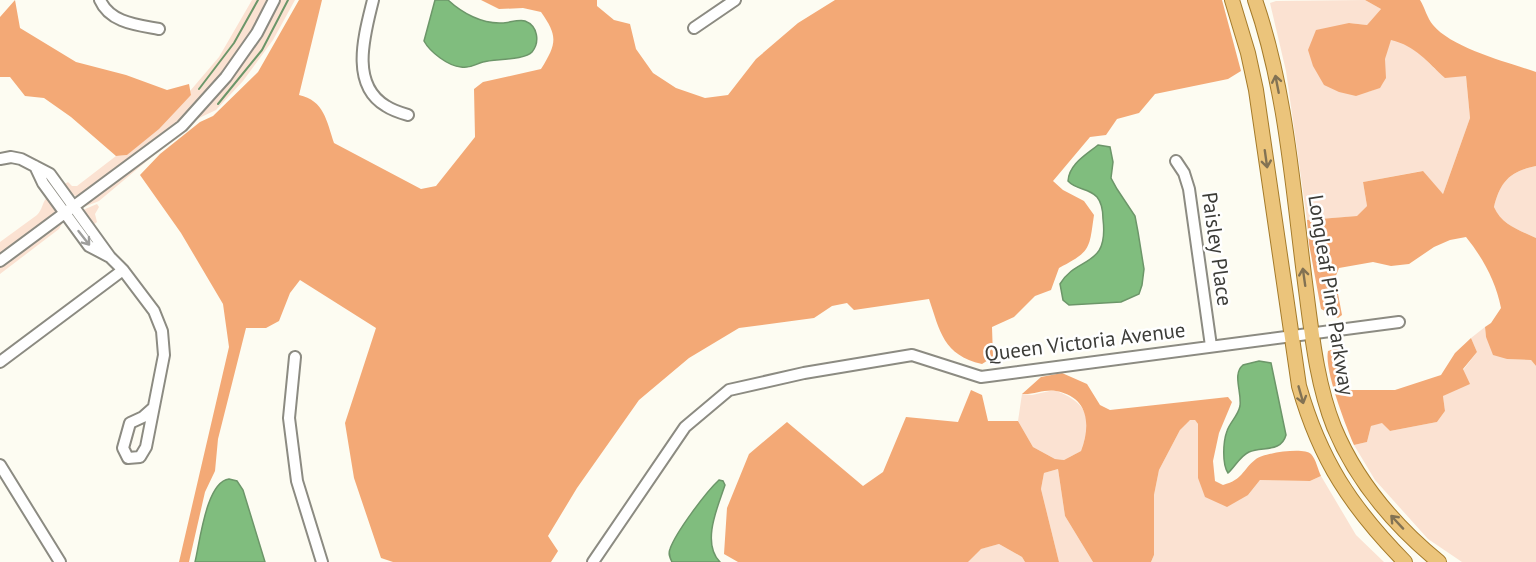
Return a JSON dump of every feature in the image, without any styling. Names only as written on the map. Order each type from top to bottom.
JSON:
[{"type":"main road","name":"Longleaf Pine Parkway","points":[[1232,0],[1248,53],[1256,90],[1299,386],[1308,415],[1336,478],[1359,512],[1405,562]]},
{"type":"main road","name":"Longleaf Pine Parkway","points":[[1255,0],[1278,86],[1312,335],[1320,381],[1329,410],[1355,467],[1395,521],[1439,562]]},
{"type":"street","points":[[100,0],[104,8],[118,19],[159,29]]},
{"type":"street","points":[[0,261],[166,138],[201,107],[246,50],[274,0]]},
{"type":"street","points":[[373,0],[363,44],[362,64],[367,82],[375,97],[386,107],[408,115]]},
{"type":"street","points":[[694,28],[735,0]]},
{"type":"street","points":[[0,159],[10,157],[21,159],[35,166],[43,183],[69,209],[89,246],[110,257],[123,270],[154,311],[162,331],[164,355],[152,409]]},
{"type":"street","name":"Paisley Place","points":[[1176,161],[1184,173],[1189,189],[1211,346]]},
{"type":"street","points":[[0,362],[123,270]]},
{"type":"street","name":"Queen Victoria Avenue","points":[[593,562],[685,427],[729,390],[804,373],[912,355],[981,377],[1399,322]]},
{"type":"street","points":[[295,357],[290,428],[297,481],[322,562]]},
{"type":"street","points":[[0,465],[60,562]]},
{"type":"shaded area","points":[[15,0],[20,28],[76,62],[126,75],[167,90],[189,84],[191,95],[159,129],[127,155],[116,156],[71,117],[44,98],[25,96],[10,77],[0,77],[0,17]]},
{"type":"shaded area","points":[[252,0],[270,0],[255,29],[231,66],[208,92],[156,139],[81,195],[69,194],[63,185],[68,182],[72,186],[77,186],[116,156],[127,155],[191,95],[190,91],[219,57]]},
{"type":"shaded area","points":[[278,0],[295,0],[273,40],[243,81],[216,110],[197,119],[99,201],[84,207],[178,133],[208,105],[249,53]]},
{"type":"shaded area","points":[[299,0],[322,0],[299,95],[319,107],[334,143],[421,189],[436,186],[475,137],[474,89],[483,82],[541,69],[553,46],[553,34],[541,12],[523,8],[499,9],[481,0],[597,0],[597,6],[614,20],[630,24],[636,49],[653,73],[676,88],[705,98],[728,95],[756,59],[798,23],[835,0],[1222,0],[1241,71],[1228,79],[1155,94],[1139,113],[1117,119],[1106,135],[1090,137],[1053,181],[1063,190],[1084,201],[1094,215],[1087,248],[1059,268],[1051,290],[1035,296],[1014,317],[992,327],[993,357],[982,364],[959,355],[951,348],[940,331],[929,299],[854,310],[847,303],[832,306],[814,318],[739,328],[689,358],[639,400],[577,488],[548,536],[558,551],[551,562],[393,562],[381,558],[354,478],[345,423],[376,328],[300,280],[290,293],[279,321],[266,328],[246,328],[218,439],[215,471],[205,492],[189,562],[179,562],[229,347],[223,304],[181,233],[140,175],[160,154],[200,122],[213,116],[258,72]]},
{"type":"shaded area","points":[[435,0],[448,0],[466,13],[487,22],[525,21],[535,30],[537,39],[535,48],[528,55],[517,58],[483,62],[467,67],[451,64],[435,54],[424,41]]},
{"type":"shaded area","points":[[1365,0],[1381,9],[1367,25],[1349,23],[1368,92],[1383,83],[1385,58],[1391,39],[1405,43],[1435,69],[1466,76],[1470,118],[1443,194],[1422,171],[1363,182],[1367,206],[1358,216],[1307,220],[1286,71],[1270,3],[1276,1]]},
{"type":"shaded area","points":[[1365,0],[1420,0],[1433,25],[1453,41],[1536,72],[1536,166],[1519,171],[1508,179],[1499,191],[1494,207],[1506,223],[1536,238],[1536,366],[1531,360],[1507,359],[1493,355],[1485,327],[1491,323],[1501,308],[1488,271],[1466,237],[1450,240],[1434,247],[1409,264],[1391,266],[1373,262],[1339,268],[1335,278],[1342,315],[1338,318],[1321,309],[1307,220],[1357,216],[1367,206],[1363,182],[1423,171],[1443,194],[1470,118],[1466,76],[1445,78],[1414,50],[1391,40],[1385,59],[1386,78],[1380,88],[1356,96],[1324,85],[1313,66],[1308,50],[1316,30],[1349,23],[1367,25],[1381,9]]},
{"type":"shaded area","points":[[1098,145],[1110,147],[1113,162],[1111,178],[1135,216],[1144,269],[1142,285],[1139,294],[1121,302],[1069,305],[1063,300],[1060,284],[1067,275],[1097,254],[1104,235],[1099,199],[1094,194],[1071,184],[1068,181],[1069,175],[1079,160]]},
{"type":"shaded area","points":[[1536,166],[1536,238],[1506,223],[1494,207],[1499,191],[1508,179],[1519,171]]},
{"type":"shaded area","points":[[48,196],[56,208],[54,215],[0,255],[0,242],[37,215]]},
{"type":"shaded area","points":[[97,204],[99,207],[95,214],[97,222],[93,225],[83,210]]},
{"type":"shaded area","points":[[63,222],[59,229],[0,274],[0,266]]},
{"type":"shaded area","points":[[1485,327],[1486,337],[1507,359],[1531,360],[1536,366],[1536,562],[1462,562],[1428,539],[1375,480],[1354,445],[1367,442],[1371,426],[1382,422],[1390,431],[1437,422],[1445,411],[1443,396],[1477,352],[1471,338]]},
{"type":"shaded area","points":[[1471,338],[1477,352],[1463,369],[1470,384],[1443,396],[1445,411],[1437,422],[1390,431],[1382,423],[1371,426],[1367,442],[1354,445],[1332,384],[1328,351],[1341,349],[1350,390],[1395,390],[1441,375],[1455,353]]},
{"type":"shaded area","points":[[1259,361],[1271,363],[1286,435],[1284,441],[1276,447],[1254,450],[1246,454],[1228,473],[1224,459],[1224,447],[1227,431],[1240,406],[1238,373],[1243,365]]},
{"type":"shaded area","points":[[1062,373],[1087,384],[1100,405],[1110,410],[1228,397],[1232,402],[1219,433],[1213,461],[1215,481],[1223,485],[1239,477],[1256,459],[1284,452],[1301,451],[1311,454],[1321,476],[1310,481],[1260,480],[1248,495],[1227,507],[1205,497],[1198,478],[1198,424],[1195,420],[1190,420],[1180,430],[1159,470],[1154,495],[1154,555],[1151,562],[1093,562],[1065,516],[1058,469],[1044,473],[1041,489],[1059,562],[1025,562],[1022,557],[999,544],[981,549],[968,562],[738,562],[724,554],[727,508],[749,454],[787,422],[863,486],[883,472],[906,417],[958,422],[971,390],[982,395],[988,421],[1018,421],[1033,447],[1055,459],[1064,460],[1081,451],[1086,422],[1081,406],[1067,394],[1056,391],[1022,394],[1041,377]]},
{"type":"shaded area","points":[[1054,390],[1081,406],[1087,420],[1081,451],[1064,460],[1055,459],[1033,447],[1018,421],[1022,394],[1032,395]]},
{"type":"shaded area","points":[[1189,420],[1195,420],[1198,424],[1198,478],[1248,495],[1260,480],[1310,481],[1321,476],[1356,535],[1384,562],[1151,562],[1154,555],[1154,495],[1159,470],[1180,430]]},
{"type":"shaded area","points":[[1058,469],[1065,516],[1093,562],[1059,562],[1041,489],[1044,473]]},
{"type":"shaded area","points":[[229,479],[237,481],[243,490],[265,562],[195,562],[209,501],[221,483]]},
{"type":"shaded area","points":[[719,480],[725,485],[715,514],[711,535],[714,554],[720,562],[672,562],[669,551],[678,533]]},
{"type":"shaded area","points":[[999,544],[1022,557],[1025,562],[968,562],[980,549]]},
{"type":"waterway","points":[[199,89],[234,43],[258,0]]},
{"type":"waterway","points":[[218,104],[262,50],[288,0]]}]
